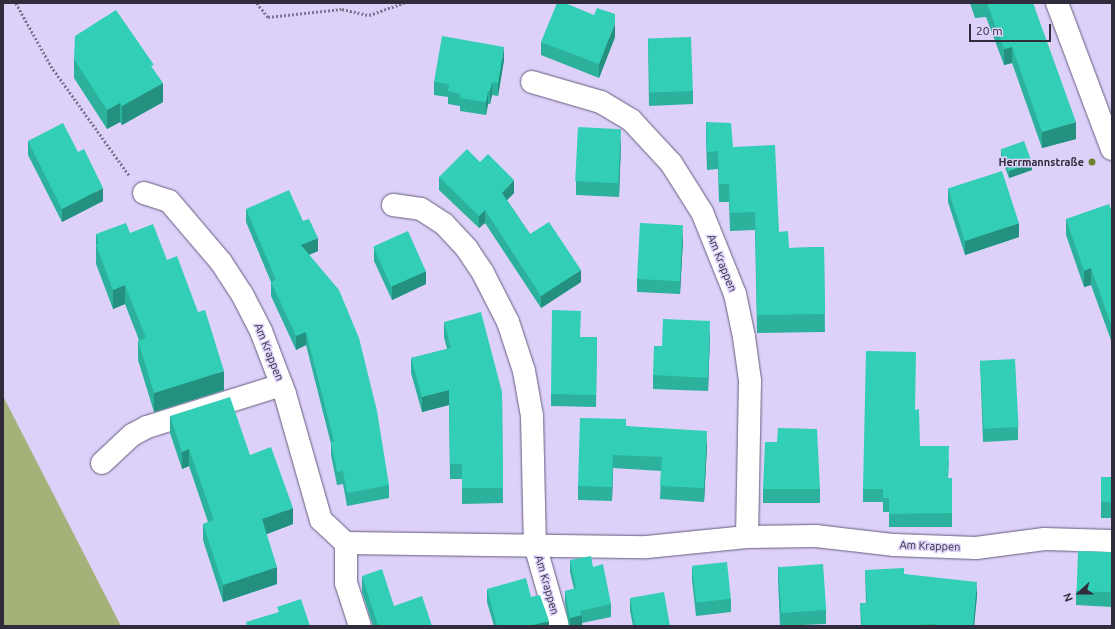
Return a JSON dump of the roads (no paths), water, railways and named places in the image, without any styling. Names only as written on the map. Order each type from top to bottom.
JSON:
[{"type":"street","points":[[1056,3],[1112,149]]},
{"type":"street","name":"Am Krappen","points":[[532,82],[601,102],[631,120],[671,163],[702,212],[735,294],[744,337],[750,381],[747,537]]},
{"type":"street","name":"Am Krappen","points":[[144,194],[169,202],[221,262],[261,331],[282,386],[321,520],[346,542],[647,546],[747,537],[816,536],[894,545],[976,548],[1044,539],[1112,541]]},
{"type":"street","name":"Am Krappen","points":[[393,205],[421,209],[444,224],[467,249],[483,273],[508,322],[524,371],[532,416],[535,545],[558,626]]},
{"type":"street","points":[[102,463],[132,435],[147,428],[282,386]]},
{"type":"street","points":[[346,542],[346,583],[360,626]]},
{"type":"place","name":"Herrmannstraße","points":[[1092,162]]}]
